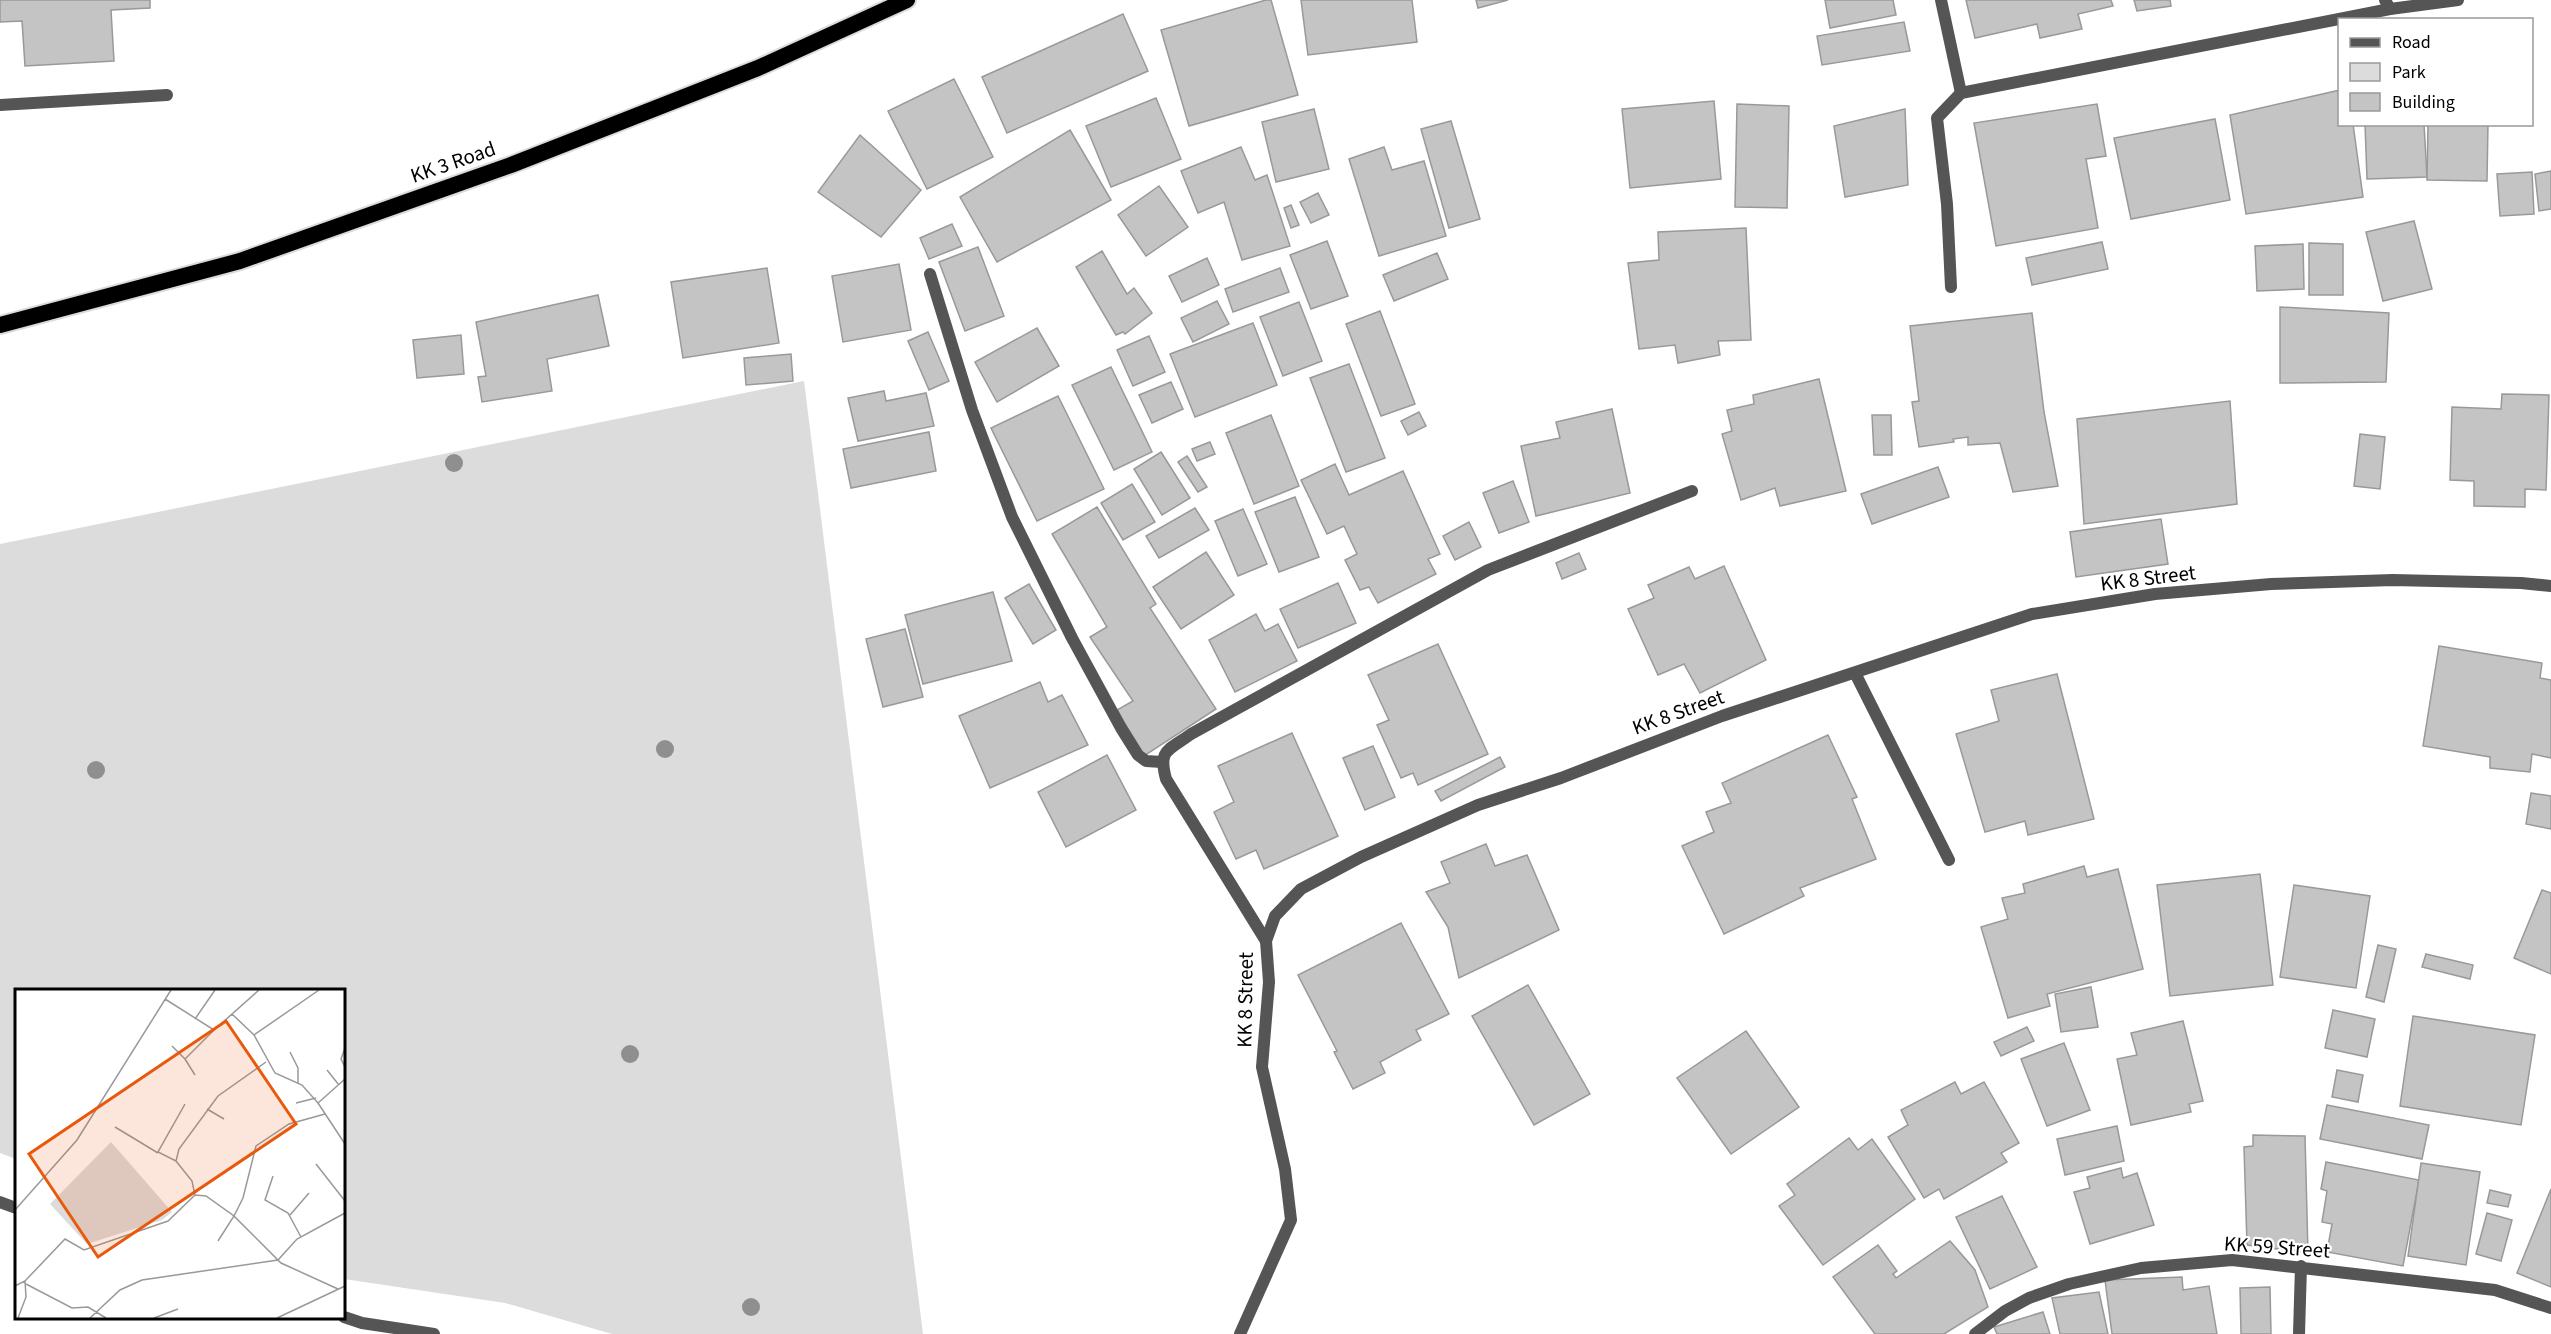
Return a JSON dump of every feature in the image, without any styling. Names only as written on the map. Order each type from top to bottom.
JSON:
[{"type":"highway","name":"KK 3 Road","points":[[0,325],[240,261],[511,165],[758,68],[907,0]]},
{"type":"street","points":[[1941,0],[1962,93]]},
{"type":"street","points":[[1951,287],[1947,204],[1937,118],[1962,93],[2387,4],[2458,0]]},
{"type":"street","points":[[0,105],[167,95]]},
{"type":"street","points":[[930,274],[972,410],[1012,517],[1072,638],[1126,737],[1138,755],[1146,761],[1162,762]]},
{"type":"street","points":[[1266,941],[1166,779],[1162,762],[1164,753],[1191,734],[1488,570],[1692,491]]},
{"type":"street","name":"KK 8 Street","points":[[1240,1334],[1291,1220],[1286,1169],[1262,1066],[1269,982],[1266,941],[1275,916],[1301,889],[1372,852],[1478,805],[1561,777],[1722,716],[2032,614],[2155,594],[2271,584],[2393,579],[2551,586]]},
{"type":"street","points":[[1855,673],[1950,860]]},
{"type":"street","points":[[0,1202],[15,1208]]},
{"type":"street","name":"KK 59 Street","points":[[1975,1334],[2005,1311],[2029,1298],[2069,1284],[2141,1268],[2232,1260],[2301,1266],[2495,1290],[2551,1308]]},
{"type":"street","points":[[2300,1334],[2301,1266]]},
{"type":"street","points":[[345,1317],[362,1323],[434,1334]]},
{"type":"green space","points":[[804,381],[923,1334],[612,1334],[505,1303],[345,1279],[345,989],[15,989],[15,1159],[0,1153],[0,544]]},
{"type":"building","points":[[0,0],[150,0],[150,8],[111,10],[114,61],[25,66],[22,21],[0,22]]},
{"type":"building","points":[[1271,0],[1298,95],[1189,126],[1161,30]]},
{"type":"building","points":[[1301,0],[1412,0],[1417,42],[1308,55]]},
{"type":"building","points":[[1476,0],[1508,0],[1478,8]]},
{"type":"building","points":[[1825,0],[1893,0],[1896,15],[1830,28]]},
{"type":"building","points":[[1966,0],[2111,0],[2113,6],[2078,14],[2082,29],[2040,38],[2037,24],[1975,38]]},
{"type":"building","points":[[2134,0],[2170,0],[2171,6],[2137,11]]},
{"type":"building","points":[[1123,14],[1148,71],[1007,133],[982,77]]},
{"type":"building","points":[[1904,22],[1910,51],[1822,65],[1817,36]]},
{"type":"building","points":[[954,79],[993,157],[927,189],[888,111]]},
{"type":"building","points":[[2338,90],[2338,126],[2353,126],[2363,197],[2246,214],[2230,115]]},
{"type":"building","points":[[1156,98],[1181,159],[1111,187],[1086,126]]},
{"type":"building","points":[[1714,101],[1721,179],[1630,188],[1622,109]]},
{"type":"building","points":[[1737,104],[1789,106],[1787,208],[1735,207]]},
{"type":"building","points":[[2097,104],[2106,156],[2086,159],[2098,228],[1996,246],[1974,123]]},
{"type":"building","points":[[1314,109],[1329,169],[1276,182],[1262,122]]},
{"type":"building","points":[[1905,109],[1908,185],[1845,197],[1834,126]]},
{"type":"building","points":[[2215,119],[2230,200],[2131,219],[2114,138]]},
{"type":"building","points":[[1451,121],[1480,219],[1449,228],[1421,129]]},
{"type":"building","points":[[2365,126],[2424,126],[2427,177],[2367,179]]},
{"type":"building","points":[[2428,126],[2488,126],[2487,181],[2427,180]]},
{"type":"building","points":[[1070,130],[1111,200],[997,262],[960,197]]},
{"type":"building","points":[[860,135],[921,190],[881,237],[818,192]]},
{"type":"building","points":[[1241,147],[1255,180],[1267,175],[1290,246],[1242,260],[1224,202],[1198,213],[1181,171]]},
{"type":"building","points":[[1384,147],[1392,170],[1424,161],[1446,236],[1379,256],[1349,159]]},
{"type":"building","points":[[2551,171],[2551,209],[2539,211],[2535,174]]},
{"type":"building","points":[[2532,172],[2534,214],[2500,216],[2497,174]]},
{"type":"building","points":[[1159,186],[1188,227],[1146,256],[1118,215]]},
{"type":"building","points":[[1318,193],[1329,215],[1311,223],[1300,202]]},
{"type":"building","points":[[1291,205],[1299,225],[1291,228],[1284,208]]},
{"type":"building","points":[[2414,221],[2432,289],[2383,301],[2366,232]]},
{"type":"building","points":[[952,224],[962,246],[929,259],[920,238]]},
{"type":"building","points":[[1746,228],[1751,340],[1718,341],[1720,355],[1678,363],[1675,345],[1639,349],[1628,263],[1659,260],[1658,232]]},
{"type":"building","points":[[1327,241],[1348,296],[1311,309],[1290,255]]},
{"type":"building","points":[[2102,242],[2108,269],[2032,285],[2026,258]]},
{"type":"building","points":[[2309,243],[2343,244],[2343,295],[2309,295]]},
{"type":"building","points":[[2303,244],[2304,289],[2257,291],[2255,246]]},
{"type":"building","points":[[978,247],[1004,316],[965,331],[939,262]]},
{"type":"building","points":[[1102,251],[1127,294],[1134,288],[1152,313],[1125,334],[1123,332],[1116,335],[1076,267]]},
{"type":"building","points":[[1437,253],[1448,279],[1394,301],[1383,275]]},
{"type":"building","points":[[1207,258],[1219,285],[1182,302],[1169,276]]},
{"type":"building","points":[[899,264],[911,330],[843,342],[832,276]]},
{"type":"building","points":[[767,268],[779,343],[683,358],[671,282]]},
{"type":"building","points":[[1280,268],[1289,292],[1233,312],[1225,289]]},
{"type":"building","points":[[598,295],[609,346],[547,359],[552,391],[482,402],[478,377],[486,376],[476,322]]},
{"type":"building","points":[[1217,301],[1229,324],[1193,342],[1181,318]]},
{"type":"building","points":[[1299,302],[1322,361],[1283,376],[1260,317]]},
{"type":"building","points":[[2280,307],[2389,313],[2386,382],[2280,383]]},
{"type":"building","points":[[1380,311],[1415,404],[1381,416],[1346,324]]},
{"type":"building","points":[[2032,313],[2044,412],[2058,486],[2013,492],[2000,443],[1968,445],[1968,437],[1953,439],[1954,442],[1919,447],[1912,402],[1919,401],[1910,326]]},
{"type":"building","points":[[1253,323],[1277,385],[1195,417],[1170,354]]},
{"type":"building","points":[[1037,328],[1059,366],[997,402],[975,362]]},
{"type":"building","points":[[928,332],[949,381],[929,390],[908,341]]},
{"type":"building","points":[[461,335],[464,374],[417,378],[413,340]]},
{"type":"building","points":[[1149,336],[1165,372],[1133,386],[1117,350]]},
{"type":"building","points":[[791,354],[793,381],[746,385],[744,358]]},
{"type":"building","points":[[1349,364],[1385,458],[1346,472],[1310,378]]},
{"type":"building","points":[[1111,367],[1152,452],[1114,470],[1072,385]]},
{"type":"building","points":[[1819,379],[1846,491],[1780,506],[1775,488],[1741,500],[1722,434],[1732,431],[1727,410],[1754,404],[1753,395]]},
{"type":"building","points":[[1171,382],[1183,409],[1152,423],[1139,395]]},
{"type":"building","points":[[884,391],[886,401],[926,393],[934,426],[858,441],[848,398]]},
{"type":"building","points":[[2502,394],[2549,395],[2546,490],[2525,489],[2525,507],[2474,506],[2474,481],[2450,480],[2452,407],[2501,409]]},
{"type":"building","points":[[1058,396],[1104,489],[1037,521],[991,428]]},
{"type":"building","points":[[2230,401],[2237,504],[2084,524],[2077,419]]},
{"type":"building","points":[[1612,409],[1630,493],[1536,516],[1521,446],[1560,438],[1556,422]]},
{"type":"building","points":[[1419,412],[1426,426],[1408,435],[1401,421]]},
{"type":"building","points":[[1271,415],[1299,486],[1254,504],[1226,433]]},
{"type":"building","points":[[1872,415],[1891,415],[1892,455],[1874,455]]},
{"type":"building","points":[[929,432],[936,471],[851,488],[843,449]]},
{"type":"building","points":[[2360,434],[2385,437],[2380,489],[2354,486]]},
{"type":"building","points":[[1210,442],[1215,454],[1197,461],[1192,449]]},
{"type":"building","points":[[1161,452],[1190,498],[1162,515],[1134,469]]},
{"type":"building","points":[[1187,456],[1207,487],[1198,492],[1178,462]]},
{"type":"building","points":[[1335,464],[1349,495],[1403,471],[1440,554],[1428,559],[1436,574],[1378,603],[1369,587],[1360,590],[1345,560],[1357,554],[1344,526],[1327,534],[1301,480]]},
{"type":"building","points":[[1938,467],[1949,497],[1872,524],[1861,494]]},
{"type":"building","points":[[1513,481],[1529,522],[1499,533],[1483,493]]},
{"type":"building","points":[[1132,484],[1155,522],[1123,540],[1101,503]]},
{"type":"building","points":[[1295,497],[1319,557],[1279,572],[1255,512]]},
{"type":"building","points":[[1097,507],[1156,604],[1150,608],[1216,709],[1144,756],[1117,710],[1133,701],[1090,637],[1107,627],[1052,534]]},
{"type":"building","points":[[1195,508],[1209,530],[1159,558],[1146,536]]},
{"type":"building","points":[[1243,509],[1267,564],[1238,576],[1215,521]]},
{"type":"building","points":[[2161,519],[2168,564],[2076,577],[2070,532]]},
{"type":"building","points":[[1469,522],[1481,547],[1455,560],[1443,536]]},
{"type":"building","points":[[1206,552],[1234,595],[1181,629],[1153,587]]},
{"type":"building","points":[[1579,553],[1586,569],[1562,579],[1556,563]]},
{"type":"building","points":[[1724,566],[1766,660],[1700,693],[1684,664],[1658,675],[1628,609],[1654,598],[1648,585],[1689,567],[1695,579]]},
{"type":"building","points":[[1338,583],[1356,623],[1298,648],[1280,609]]},
{"type":"building","points":[[1029,584],[1056,630],[1033,644],[1005,598]]},
{"type":"building","points":[[993,592],[1012,661],[923,684],[905,615]]},
{"type":"building","points":[[1256,614],[1265,631],[1278,624],[1297,661],[1235,692],[1209,640]]},
{"type":"building","points":[[905,629],[923,697],[883,707],[866,639]]},
{"type":"building","points":[[1438,644],[1488,754],[1418,785],[1413,773],[1401,778],[1377,725],[1389,720],[1368,675]]},
{"type":"building","points":[[2439,646],[2542,663],[2540,678],[2551,680],[2551,758],[2532,754],[2530,772],[2490,768],[2490,757],[2423,746]]},
{"type":"building","points":[[2057,674],[2094,819],[2028,835],[2025,821],[1985,832],[1956,734],[1999,721],[1991,690]]},
{"type":"building","points":[[1040,682],[1048,702],[1062,695],[1088,745],[990,788],[959,716]]},
{"type":"building","points":[[1292,733],[1338,836],[1264,869],[1256,850],[1236,859],[1214,812],[1234,802],[1218,766]]},
{"type":"building","points":[[1828,735],[1857,797],[1852,799],[1876,859],[1800,888],[1804,896],[1724,934],[1682,846],[1714,832],[1706,812],[1731,803],[1722,783]]},
{"type":"building","points":[[1373,746],[1395,797],[1365,810],[1343,758]]},
{"type":"building","points":[[1107,755],[1136,810],[1066,847],[1038,792]]},
{"type":"building","points":[[1500,757],[1505,767],[1441,801],[1435,791]]},
{"type":"building","points":[[2531,793],[2551,796],[2551,829],[2526,824]]},
{"type":"building","points":[[1486,844],[1495,866],[1527,855],[1559,930],[1459,978],[1448,927],[1426,892],[1450,883],[1441,862]]},
{"type":"building","points":[[2084,866],[2087,877],[2118,869],[2143,969],[2047,994],[2050,1006],[2008,1018],[1981,927],[2008,919],[2002,898],[2025,893],[2023,884]]},
{"type":"building","points":[[2260,874],[2273,985],[2170,996],[2157,885]]},
{"type":"building","points":[[2294,885],[2370,896],[2356,988],[2280,977]]},
{"type":"building","points":[[2542,890],[2551,893],[2551,974],[2514,958]]},
{"type":"building","points":[[1401,923],[1449,1014],[1416,1030],[1421,1040],[1380,1062],[1385,1073],[1353,1089],[1334,1052],[1337,1051],[1298,975]]},
{"type":"building","points":[[2378,945],[2396,949],[2384,1002],[2366,997]]},
{"type":"building","points":[[2426,954],[2473,965],[2470,979],[2422,967]]},
{"type":"building","points":[[1528,985],[1590,1094],[1534,1125],[1472,1016]]},
{"type":"building","points":[[2091,987],[2098,1027],[2061,1032],[2055,994]]},
{"type":"building","points":[[2333,1010],[2375,1019],[2367,1057],[2325,1048]]},
{"type":"building","points":[[2413,1016],[2535,1035],[2521,1125],[2400,1106]]},
{"type":"building","points":[[2183,1021],[2203,1101],[2189,1104],[2191,1112],[2131,1125],[2117,1059],[2137,1055],[2131,1033]]},
{"type":"building","points":[[2027,1027],[2034,1041],[2001,1056],[1994,1042]]},
{"type":"building","points":[[1746,1031],[1799,1107],[1731,1154],[1677,1078]]},
{"type":"building","points":[[2064,1043],[2090,1110],[2047,1126],[2021,1059]]},
{"type":"building","points":[[2337,1070],[2363,1075],[2358,1102],[2332,1097]]},
{"type":"building","points":[[1955,1082],[1961,1094],[1984,1082],[2019,1143],[2001,1153],[2007,1162],[1944,1199],[1939,1189],[1924,1198],[1888,1137],[1908,1125],[1901,1110]]},
{"type":"building","points":[[2327,1105],[2429,1125],[2422,1159],[2320,1139]]},
{"type":"building","points":[[2117,1126],[2124,1161],[2065,1175],[2057,1139]]},
{"type":"building","points":[[2253,1135],[2305,1136],[2308,1253],[2247,1245],[2244,1147],[2253,1146]]},
{"type":"building","points":[[1849,1138],[1858,1150],[1872,1139],[1915,1199],[1823,1265],[1779,1206],[1795,1195],[1787,1184]]},
{"type":"building","points":[[2326,1162],[2419,1180],[2403,1266],[2327,1252],[2332,1224],[2322,1222],[2327,1191],[2321,1189]]},
{"type":"building","points":[[2421,1163],[2480,1172],[2466,1265],[2408,1256]]},
{"type":"building","points":[[2121,1168],[2123,1178],[2137,1173],[2154,1225],[2090,1244],[2074,1192],[2090,1188],[2087,1177]]},
{"type":"building","points":[[2551,1189],[2551,1287],[2517,1273]]},
{"type":"building","points":[[2490,1190],[2511,1195],[2508,1207],[2487,1203]]},
{"type":"building","points":[[2002,1196],[2037,1267],[1990,1289],[1956,1217]]},
{"type":"building","points":[[2487,1213],[2512,1220],[2501,1261],[2476,1254]]},
{"type":"building","points":[[1950,1241],[1975,1270],[1988,1307],[1944,1334],[1875,1334],[1833,1277],[1878,1245],[1897,1271],[1893,1274],[1896,1278]]},
{"type":"building","points":[[2182,1277],[2183,1290],[2209,1286],[2217,1334],[2112,1334],[2105,1280]]},
{"type":"building","points":[[2270,1287],[2271,1334],[2241,1334],[2240,1288]]},
{"type":"building","points":[[2099,1292],[2108,1334],[2060,1334],[2052,1298]]},
{"type":"building","points":[[2043,1312],[2050,1334],[1997,1334],[1994,1327]]}]
